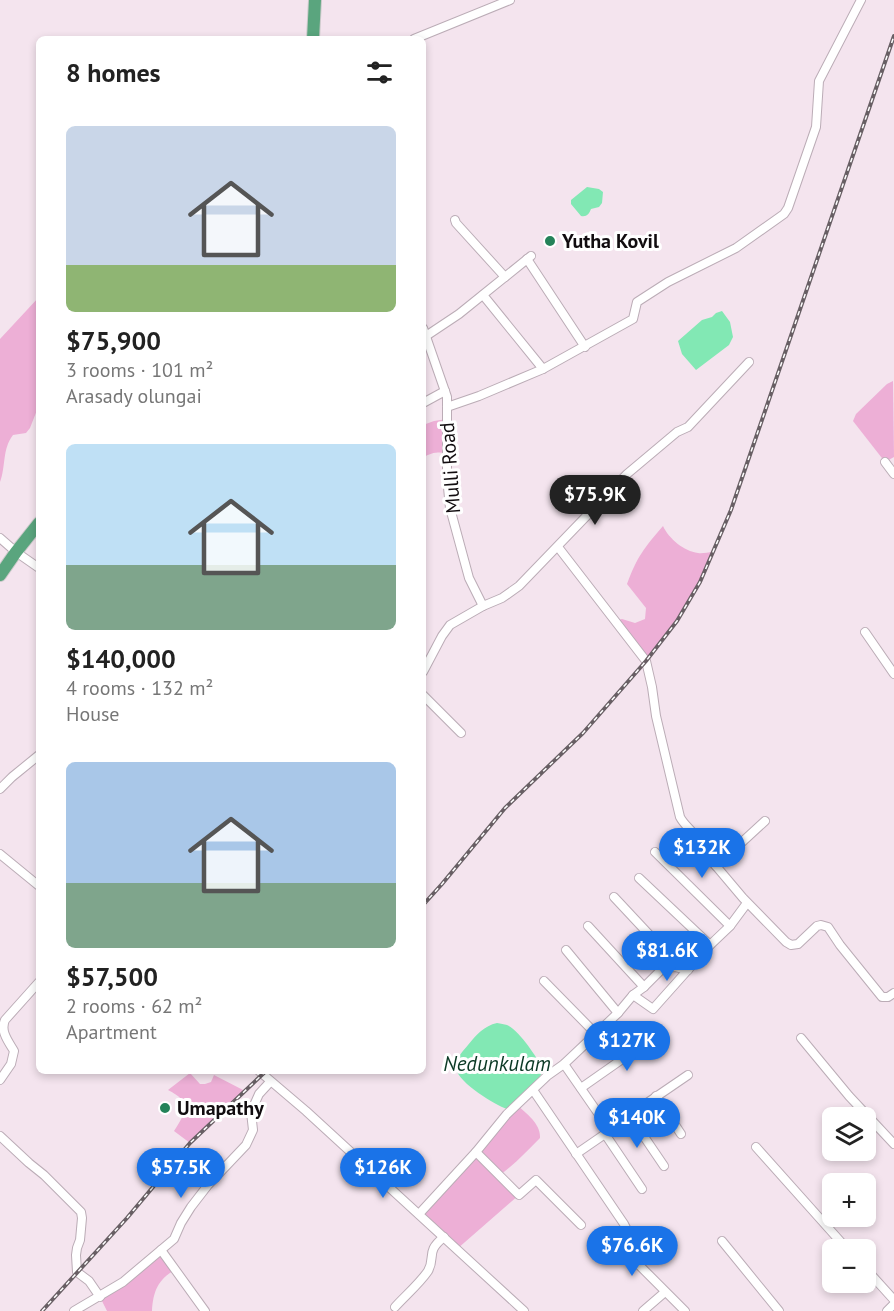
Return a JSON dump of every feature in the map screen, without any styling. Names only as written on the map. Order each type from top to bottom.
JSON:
[{"type":"highway","points":[[313,36],[315,0]]},
{"type":"highway","points":[[0,575],[36,528]]},
{"type":"street","points":[[421,36],[510,0]]},
{"type":"street","points":[[447,407],[543,369],[633,319],[637,302],[652,291],[738,248],[784,214],[816,127],[819,81],[861,0]]},
{"type":"street","points":[[455,220],[505,277]]},
{"type":"street","points":[[426,331],[459,314],[529,258],[585,346]]},
{"type":"street","points":[[483,295],[543,369]]},
{"type":"street","name":"Mulli Road","points":[[426,335],[446,391],[447,477],[450,508],[469,578],[483,606]]},
{"type":"street","points":[[426,666],[450,625],[502,598],[519,586],[627,474],[677,432],[688,427],[749,362]]},
{"type":"street","points":[[426,401],[446,391]]},
{"type":"street","points":[[885,462],[894,474]]},
{"type":"street","points":[[0,538],[36,566]]},
{"type":"street","points":[[558,547],[646,661],[656,716],[680,817],[694,834],[708,858],[772,930],[786,942],[791,945],[798,944],[817,926],[828,927],[882,997],[888,997],[894,993]]},
{"type":"street","points":[[865,632],[894,674]]},
{"type":"street","points":[[426,698],[461,733]]},
{"type":"street","points":[[0,789],[36,757]]},
{"type":"street","points":[[716,866],[765,821]]},
{"type":"street","points":[[655,852],[730,926]]},
{"type":"street","points":[[0,854],[36,884]]},
{"type":"street","points":[[639,878],[710,945]]},
{"type":"street","points":[[419,1214],[476,1152],[507,1114],[596,1034],[671,958],[614,897]]},
{"type":"street","points":[[633,995],[653,1009],[730,926],[747,903]]},
{"type":"street","points":[[588,926],[644,987]]},
{"type":"street","points":[[566,951],[618,1013]]},
{"type":"street","points":[[663,968],[688,970]]},
{"type":"street","points":[[544,981],[596,1034]]},
{"type":"street","points":[[0,1080],[11,1064],[14,1051],[1,1031],[1,1025],[36,985]]},
{"type":"street","points":[[581,1088],[658,1034]]},
{"type":"street","points":[[801,1038],[849,1096],[894,1144]]},
{"type":"street","points":[[564,1064],[642,1189]]},
{"type":"street","points":[[262,1074],[306,1111],[524,1311]]},
{"type":"street","points":[[576,1154],[688,1075]]},
{"type":"street","points":[[74,1311],[123,1282],[174,1239],[191,1207],[208,1185],[246,1145],[253,1130],[251,1112],[259,1094],[270,1082]]},
{"type":"street","points":[[533,1090],[626,1228],[618,1241],[621,1247],[684,1311]]},
{"type":"street","points":[[657,1096],[681,1134]]},
{"type":"street","points":[[627,1117],[664,1166]]},
{"type":"street","points":[[0,1136],[81,1212],[77,1270],[100,1297]]},
{"type":"street","points":[[756,1147],[838,1239]]},
{"type":"street","points":[[476,1152],[519,1194],[536,1180],[580,1225]]},
{"type":"street","points":[[395,1307],[428,1271],[436,1243],[444,1237]]},
{"type":"street","points":[[722,1241],[779,1311]]},
{"type":"street","points":[[161,1250],[205,1311]]},
{"type":"street","points":[[876,1281],[894,1302],[887,1311]]},
{"type":"street","points":[[644,1311],[665,1292]]},
{"type":"shaded area","points":[[36,300],[36,413],[26,433],[13,435],[10,440],[0,482],[0,339]]},
{"type":"shaded area","points":[[893,381],[894,457],[885,462],[853,421],[856,414]]},
{"type":"shaded area","points":[[447,419],[448,453],[435,453],[426,456],[426,424]]},
{"type":"shaded area","points":[[663,526],[673,540],[687,550],[700,553],[713,552],[700,582],[677,621],[646,661],[618,620],[635,623],[645,619],[646,608],[627,584],[642,553]]},
{"type":"shaded area","points":[[191,1074],[200,1084],[211,1082],[214,1075],[245,1091],[190,1143],[174,1131],[185,1108],[181,1099],[168,1090]]},
{"type":"shaded area","points":[[517,1105],[536,1124],[540,1133],[540,1138],[500,1175],[519,1195],[457,1249],[419,1214]]},
{"type":"shaded area","points":[[161,1250],[175,1270],[164,1278],[158,1287],[152,1311],[107,1311],[100,1297]]},
{"type":"water","points":[[587,187],[603,192],[602,203],[599,207],[591,209],[586,216],[581,216],[571,204],[571,200]]},
{"type":"water","points":[[722,311],[730,322],[733,337],[729,345],[696,370],[682,354],[678,341],[702,320]]},
{"type":"water","name":"Nedunkulam","points":[[497,1023],[512,1028],[544,1069],[539,1078],[507,1109],[470,1087],[456,1069],[459,1056],[474,1037],[484,1028]]},
{"type":"railway","points":[[426,902],[505,808],[583,733],[646,661],[677,621],[700,582],[731,510],[894,36]]},
{"type":"railway","points":[[42,1311],[127,1218],[190,1143],[263,1074]]},
{"type":"place","name":"Yutha Kovil","points":[[550,241]]},
{"type":"place","name":"Umapathy","points":[[165,1108]]}]
